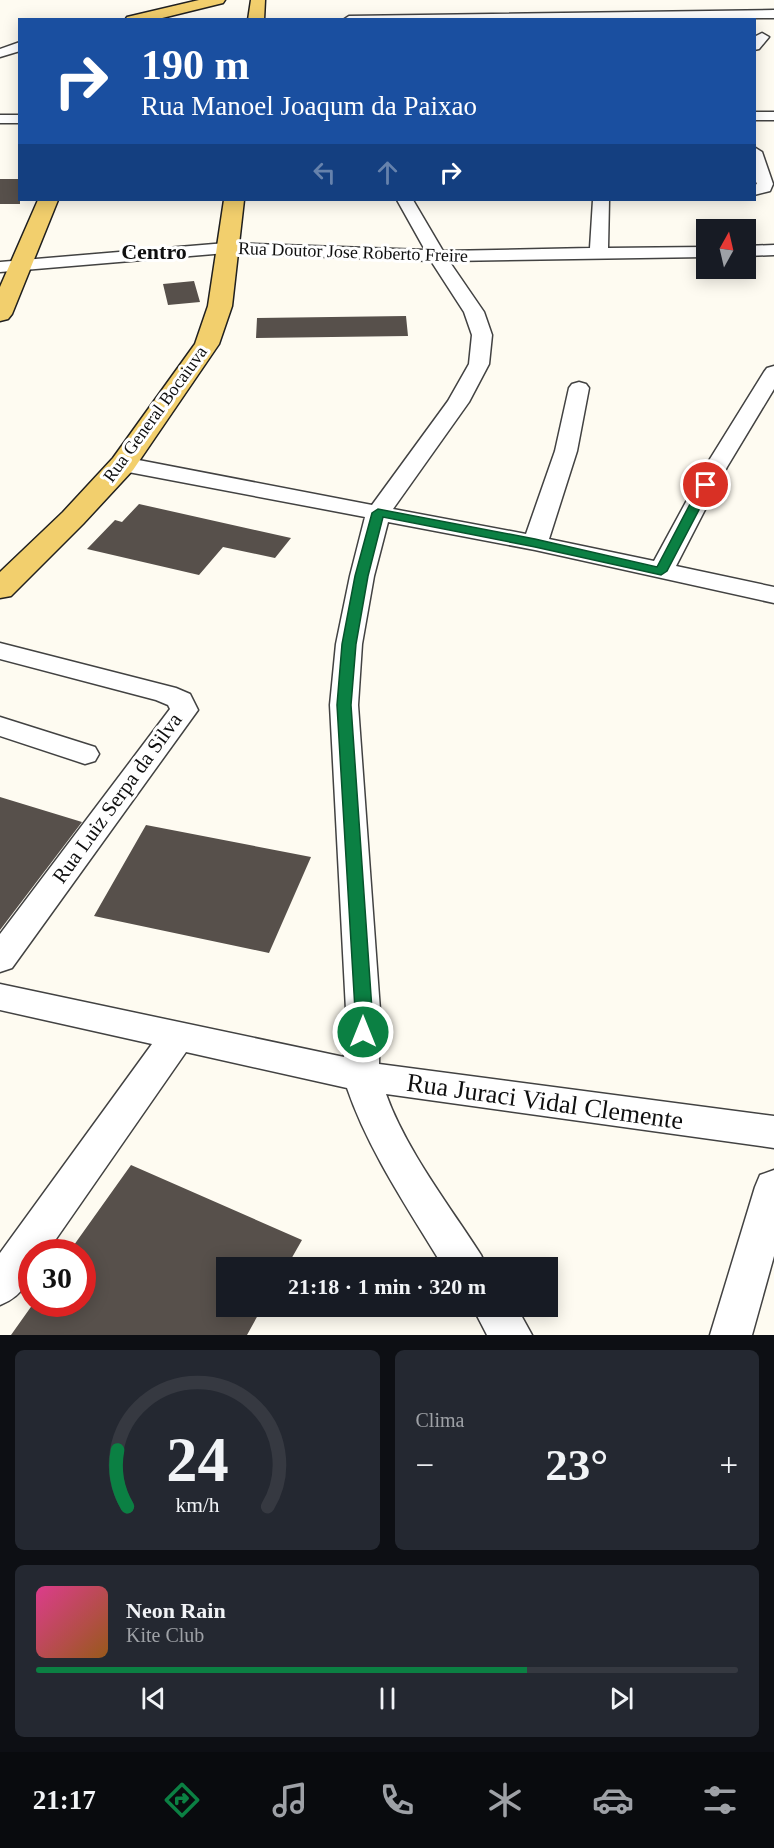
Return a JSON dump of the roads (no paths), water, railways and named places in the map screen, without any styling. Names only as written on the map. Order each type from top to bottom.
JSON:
[{"type":"main road","points":[[141,18],[218,0]]},
{"type":"main road","points":[[256,18],[258,0]]},
{"type":"main road","points":[[0,314],[10,266],[47,201]]},
{"type":"main road","name":"Rua General Bocaiuva","points":[[0,589],[73,518],[123,464],[207,344],[220,306],[234,201]]},
{"type":"street","points":[[636,0],[633,18],[774,14]]},
{"type":"street","points":[[374,18],[380,7]]},
{"type":"street","points":[[0,48],[18,46]]},
{"type":"street","points":[[0,53],[18,46]]},
{"type":"street","points":[[756,116],[774,116]]},
{"type":"street","points":[[0,119],[18,119]]},
{"type":"street","points":[[756,158],[765,184],[759,189]]},
{"type":"street","points":[[406,201],[474,312],[482,335],[479,364],[458,402],[378,513],[362,576],[349,644],[344,705],[363,1010],[361,1076],[374,1113],[398,1158],[460,1257]]},
{"type":"street","points":[[599,255],[601,201]]},
{"type":"street","name":"Rua Doutor Jose Roberto Freire","points":[[10,266],[226,248],[437,255],[696,252]]},
{"type":"street","points":[[756,250],[774,250]]},
{"type":"street","points":[[661,571],[716,467],[774,372]]},
{"type":"street","points":[[535,543],[566,451],[579,388]]},
{"type":"street","points":[[123,464],[535,543],[774,595]]},
{"type":"street","name":"Rua Luiz Serpa da Silva","points":[[0,651],[166,694],[180,700],[184,710],[0,958]]},
{"type":"street","points":[[0,726],[84,754]]},
{"type":"street","name":"Rua Juraci Vidal Clemente","points":[[0,997],[361,1076],[774,1132]]},
{"type":"street","points":[[0,1286],[177,1037]]},
{"type":"street","points":[[731,1335],[774,1187]]},
{"type":"street","points":[[499,1317],[511,1335]]},
{"type":"district","name":"Centro","points":[[154,251]]}]
